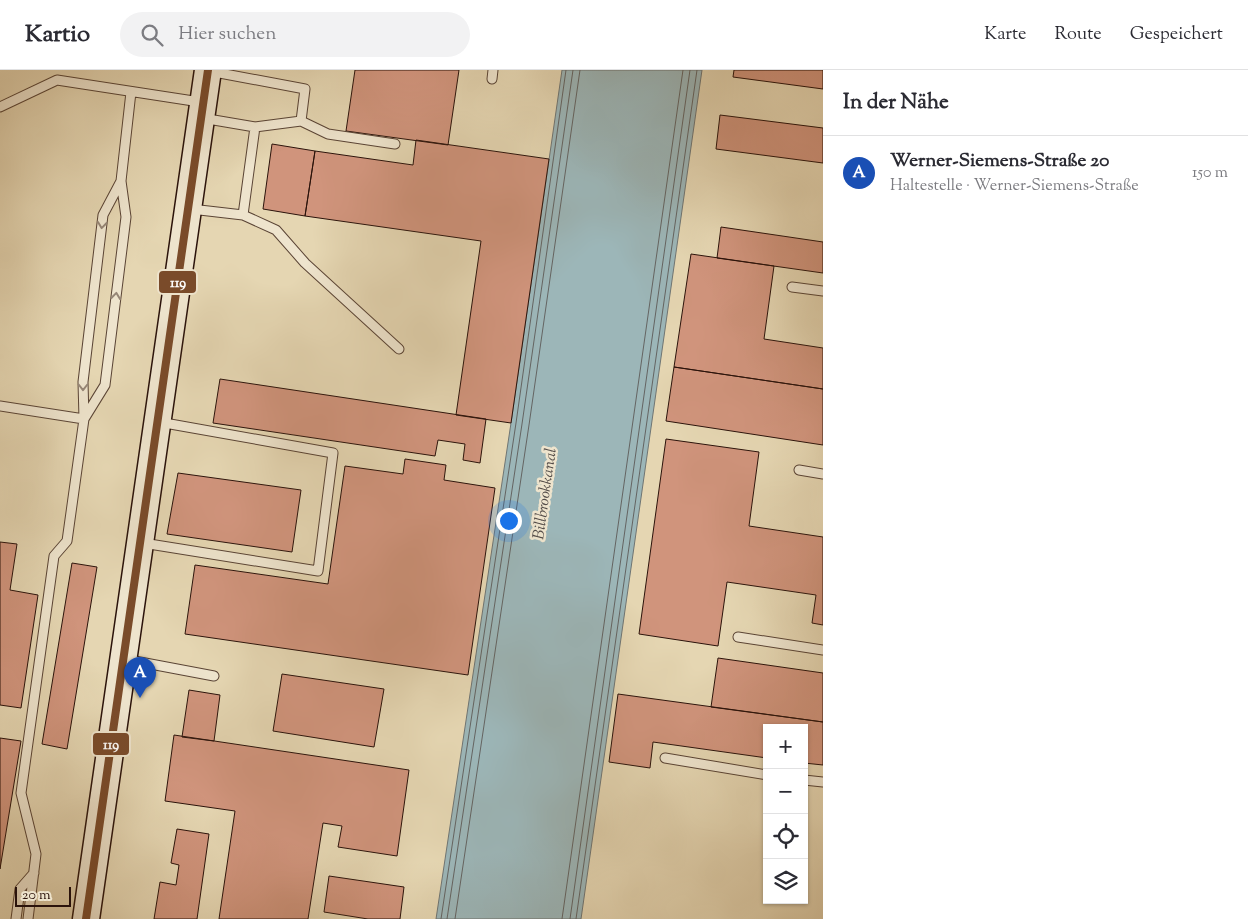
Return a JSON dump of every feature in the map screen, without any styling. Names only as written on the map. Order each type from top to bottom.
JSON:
[{"type":"street","points":[[86,919],[208,70]]},
{"type":"lane","points":[[208,70],[306,89],[301,121]]},
{"type":"lane","points":[[0,107],[57,80],[131,92],[255,127],[301,121],[328,134],[395,144]]},
{"type":"lane","points":[[84,419],[105,385],[126,217],[121,181],[131,92]]},
{"type":"lane","points":[[243,215],[255,127]]},
{"type":"lane","points":[[28,919],[36,854],[21,793],[54,556],[67,541],[84,419],[83,382],[103,215],[121,181]]},
{"type":"lane","points":[[188,209],[243,215],[276,230],[305,263],[399,350]]},
{"type":"lane","points":[[792,288],[823,291]]},
{"type":"lane","points":[[0,406],[84,419]]},
{"type":"lane","points":[[141,543],[318,571],[334,452],[158,422]]},
{"type":"lane","points":[[799,470],[823,474]]},
{"type":"lane","points":[[738,637],[823,650]]},
{"type":"lane","points":[[124,658],[214,676]]},
{"type":"lane","points":[[665,758],[763,775]]},
{"type":"lane","points":[[808,780],[823,782]]},
{"type":"lane","points":[[16,919],[20,889],[34,873]]},
{"type":"water","name":"Billbrookkanal","points":[[562,70],[702,70],[581,919],[436,919],[511,423]]},
{"type":"building","points":[[355,70],[459,70],[448,145],[346,131]]},
{"type":"building","points":[[734,70],[823,70],[823,89],[733,77]]},
{"type":"building","points":[[720,115],[823,128],[823,163],[716,149]]},
{"type":"building","points":[[416,140],[549,159],[511,423],[456,415],[481,241],[305,216],[315,151],[413,165]]},
{"type":"building","points":[[272,144],[315,151],[305,216],[263,209]]},
{"type":"building","points":[[721,227],[823,242],[823,273],[717,258]]},
{"type":"building","points":[[691,254],[774,266],[764,339],[823,348],[823,389],[674,367]]},
{"type":"building","points":[[674,367],[823,389],[823,445],[666,421]]},
{"type":"building","points":[[220,379],[486,419],[480,463],[463,460],[465,444],[438,440],[435,456],[213,423]]},
{"type":"building","points":[[666,439],[759,452],[749,526],[823,537],[823,625],[812,623],[816,595],[727,582],[718,646],[639,634]]},
{"type":"building","points":[[405,459],[446,465],[444,480],[495,488],[468,675],[185,634],[195,565],[328,584],[345,466],[403,474]]},
{"type":"building","points":[[178,473],[301,490],[292,552],[167,534]]},
{"type":"building","points":[[0,542],[17,544],[10,590],[38,595],[21,708],[0,705]]},
{"type":"building","points":[[72,563],[97,567],[67,749],[42,744]]},
{"type":"building","points":[[718,658],[823,673],[823,722],[711,707]]},
{"type":"building","points":[[282,674],[384,689],[374,747],[273,731]]},
{"type":"building","points":[[189,690],[220,695],[214,741],[182,737]]},
{"type":"building","points":[[618,694],[823,722],[823,765],[808,763],[808,724],[763,724],[763,757],[653,742],[650,768],[609,762]]},
{"type":"building","points":[[174,735],[409,770],[397,856],[338,847],[342,826],[323,823],[308,919],[219,919],[235,811],[165,801]]},
{"type":"building","points":[[0,738],[21,741],[0,869]]},
{"type":"building","points":[[177,829],[209,834],[197,919],[154,919],[160,882],[176,885],[179,865],[171,863]]},
{"type":"building","points":[[329,876],[404,887],[400,919],[368,919],[324,912]]},
{"type":"transit line","name":"119","points":[[86,919],[208,70]]},
{"type":"place","name":"Werner-Siemens-Straße 20","points":[[140,698]]}]
